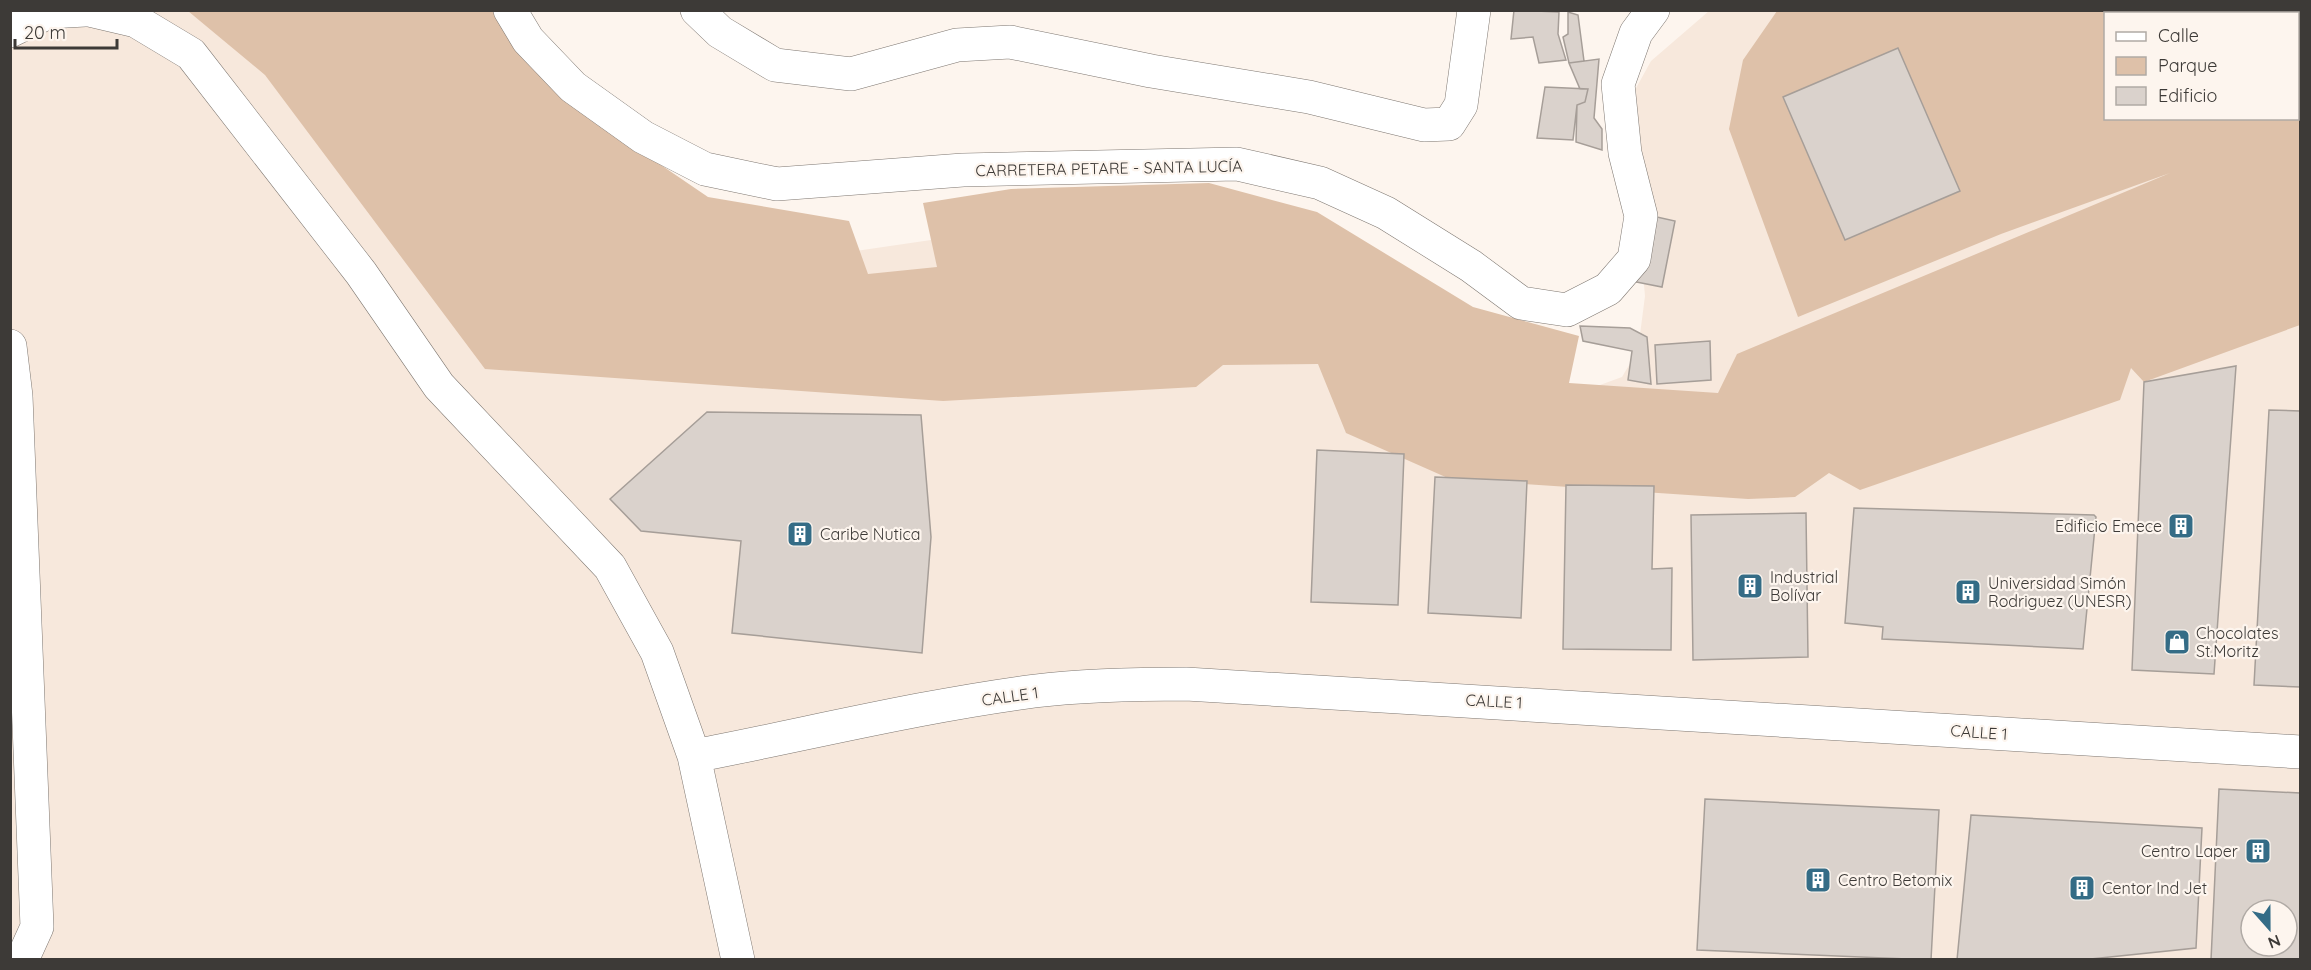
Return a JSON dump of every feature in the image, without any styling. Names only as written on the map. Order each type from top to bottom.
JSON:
[{"type":"street","points":[[10,30],[49,12],[87,10],[136,21],[191,54],[362,273],[439,386],[610,567],[657,652],[694,756],[738,960]]},
{"type":"street","name":"CARRETERA PETARE - SANTA LUCÍA","points":[[510,10],[528,40],[573,87],[643,137],[705,169],[777,184],[963,170],[1237,164],[1320,183],[1386,213],[1471,266],[1521,303],[1567,310],[1608,289],[1634,260],[1641,216],[1625,153],[1618,84],[1636,33],[1653,10]]},
{"type":"street","points":[[697,10],[720,32],[776,65],[850,74],[957,45],[1010,42],[1151,71],[1309,97],[1424,126],[1449,124],[1461,105],[1470,51],[1471,11]]},
{"type":"street","points":[[10,346],[16,396],[37,927],[22,960]]},
{"type":"street","name":"CALLE 1","points":[[694,756],[913,710],[1037,691],[1120,685],[1186,684],[2301,752]]},
{"type":"shaded area","points":[[10,11],[497,11],[598,172],[849,252],[931,240],[1489,377],[1589,389],[1622,377],[1638,350],[1645,296],[1631,139],[1630,99],[1651,61],[1709,11],[2300,11],[2300,959],[11,959]]},
{"type":"green space","points":[[188,11],[493,11],[515,47],[586,114],[708,197],[849,221],[868,274],[937,267],[923,203],[1011,189],[1209,183],[1317,212],[1473,307],[1579,336],[1569,383],[1718,393],[1737,354],[2170,173],[2001,234],[1798,317],[1729,129],[1743,60],[1777,11],[2300,11],[2300,325],[2144,382],[2131,368],[2120,400],[1860,490],[1829,473],[1795,497],[1748,499],[1450,479],[1346,433],[1318,364],[1223,365],[1196,387],[943,401],[485,369],[265,75]]},
{"type":"building","points":[[1514,10],[1559,12],[1558,34],[1566,60],[1539,63],[1533,37],[1511,39]]},
{"type":"building","points":[[1568,12],[1578,15],[1584,61],[1569,63],[1563,37],[1568,34]]},
{"type":"building","points":[[1898,48],[1960,191],[1845,240],[1783,97]]},
{"type":"building","points":[[1599,59],[1594,118],[1602,129],[1602,150],[1576,142],[1577,105],[1585,102],[1588,89],[1580,89],[1569,63]]},
{"type":"building","points":[[1545,87],[1588,89],[1585,102],[1577,105],[1573,140],[1537,138]]},
{"type":"building","points":[[1639,213],[1675,221],[1662,287],[1626,280]]},
{"type":"building","points":[[1580,326],[1630,328],[1647,337],[1651,384],[1628,380],[1632,351],[1583,341]]},
{"type":"building","points":[[1710,341],[1711,380],[1657,384],[1655,345]]},
{"type":"building","name":"Edificio Emece","points":[[2236,366],[2214,674],[2132,670],[2144,382]]},
{"type":"building","points":[[2269,410],[2300,411],[2300,687],[2254,685]]},
{"type":"building","name":"Caribe Nutica","points":[[707,412],[921,415],[931,537],[922,653],[732,633],[741,541],[641,531],[610,499]]},
{"type":"building","points":[[1317,450],[1404,454],[1398,605],[1311,602]]},
{"type":"building","points":[[1435,477],[1527,481],[1521,618],[1428,613]]},
{"type":"building","points":[[1566,485],[1654,486],[1652,569],[1672,568],[1671,650],[1563,649]]},
{"type":"building","name":"Universidad Simón Rodriguez (UNESR)","points":[[1854,508],[2094,515],[2096,517],[2083,649],[1882,639],[1883,627],[1845,623]]},
{"type":"building","name":"Industrial Bolívar","points":[[1806,513],[1808,657],[1693,660],[1691,515]]},
{"type":"building","name":"Centro Laper","points":[[2219,789],[2300,793],[2300,960],[2211,960]]},
{"type":"building","name":"Centro Betomix","points":[[1705,799],[1939,810],[1931,960],[1697,950]]},
{"type":"building","name":"Centor Ind Jet","points":[[1971,815],[2202,828],[2196,948],[2081,960],[1957,960]]},
{"type":"place","name":"Edificio Emece","points":[[2181,526]]},
{"type":"place","name":"Caribe Nutica","points":[[800,534]]},
{"type":"place","name":"Industrial Bolívar","points":[[1750,586]]},
{"type":"place","name":"Universidad Simón Rodriguez (UNESR)","points":[[1968,592]]},
{"type":"place","name":"Chocolates St.Moritz","points":[[2177,642]]},
{"type":"place","name":"Centro Laper","points":[[2258,851]]},
{"type":"place","name":"Centro Betomix","points":[[1818,880]]},
{"type":"place","name":"Centor Ind Jet","points":[[2082,888]]}]
